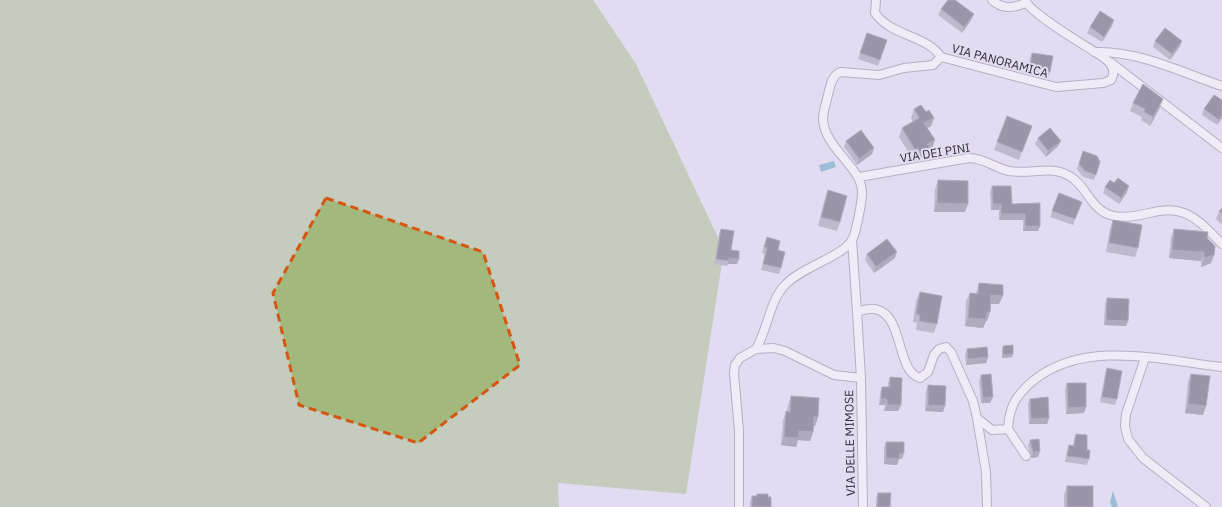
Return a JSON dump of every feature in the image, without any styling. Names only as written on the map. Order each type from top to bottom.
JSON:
[{"type":"street","points":[[876,0],[875,13],[884,22],[894,30],[933,48],[941,58]]},
{"type":"street","points":[[992,0],[1004,8],[1016,7],[1025,2],[1042,16],[1110,62],[1222,148]]},
{"type":"street","points":[[1095,52],[1111,52],[1134,56],[1222,86]]},
{"type":"street","name":"VIA PANORAMICA","points":[[857,312],[852,240],[862,199],[862,189],[859,177],[831,141],[824,124],[825,108],[831,83],[835,76],[842,71],[879,75],[904,68],[937,64],[941,58],[1056,87],[1109,82],[1113,73],[1110,62]]},
{"type":"street","name":"VIA DEI PINI","points":[[859,177],[969,158],[981,159],[1010,171],[1058,171],[1076,181],[1093,203],[1109,215],[1123,217],[1160,210],[1176,211],[1189,215],[1201,222],[1222,244]]},
{"type":"street","points":[[756,349],[764,334],[775,301],[784,286],[797,274],[834,254],[852,240]]},
{"type":"street","points":[[857,312],[876,309],[886,315],[893,328],[909,371],[916,377],[920,378],[926,375],[939,349],[946,347],[950,349],[973,401],[977,418],[986,472],[986,507]]},
{"type":"street","name":"VIA DELLE MIMOSE","points":[[857,312],[861,378],[863,507]]},
{"type":"street","points":[[739,507],[740,431],[734,369],[740,358],[756,349],[769,347],[780,349],[834,375],[861,378]]},
{"type":"street","points":[[1026,456],[1008,429],[1010,411],[1015,398],[1024,388],[1048,370],[1079,358],[1102,356],[1145,358],[1222,367]]},
{"type":"street","points":[[1145,358],[1126,414],[1125,426],[1128,439],[1143,458],[1206,507]]},
{"type":"street","points":[[977,418],[992,430],[1008,429]]},
{"type":"highlighted area","points":[[326,198],[483,252],[520,365],[418,443],[299,405],[273,293]]},
{"type":"green space","points":[[0,0],[593,0],[636,64],[724,250],[686,494],[558,483],[559,507],[0,507]]},
{"type":"water","points":[[834,161],[836,167],[821,172],[819,165]]},
{"type":"water","points":[[1113,491],[1118,507],[1112,507],[1110,502]]},
{"type":"building","points":[[948,0],[955,0],[974,14],[964,27],[941,9]]},
{"type":"building","points":[[1100,11],[1114,20],[1104,37],[1090,27]]},
{"type":"building","points":[[1165,28],[1182,41],[1172,54],[1155,41]]},
{"type":"building","points":[[867,33],[887,40],[880,60],[860,53]]},
{"type":"building","points":[[1032,53],[1053,56],[1050,72],[1030,68]]},
{"type":"building","points":[[1143,84],[1163,99],[1153,117],[1144,112],[1145,109],[1133,103]]},
{"type":"building","points":[[1214,95],[1222,100],[1222,116],[1219,120],[1204,109]]},
{"type":"building","points":[[921,105],[926,112],[929,110],[934,118],[924,123],[935,140],[927,144],[929,147],[920,152],[918,148],[915,150],[902,128],[919,118],[914,109]]},
{"type":"building","points":[[1007,116],[1032,126],[1022,152],[997,142]]},
{"type":"building","points":[[1050,128],[1061,141],[1048,151],[1038,138]]},
{"type":"building","points":[[861,130],[874,148],[859,159],[846,141]]},
{"type":"building","points":[[1083,151],[1097,156],[1100,162],[1096,175],[1085,171],[1079,164]]},
{"type":"building","points":[[1118,178],[1129,186],[1121,198],[1105,187],[1110,180],[1114,183]]},
{"type":"building","points":[[938,180],[968,181],[968,204],[937,203]]},
{"type":"building","points":[[992,186],[1011,186],[1012,204],[1040,203],[1040,226],[1025,226],[1025,214],[1001,214],[1001,204],[993,204]]},
{"type":"building","points":[[828,190],[847,196],[840,222],[821,217]]},
{"type":"building","points":[[1059,193],[1082,202],[1075,219],[1052,211]]},
{"type":"building","points":[[1113,220],[1142,225],[1138,248],[1109,243]]},
{"type":"building","points":[[721,229],[734,231],[731,250],[739,251],[739,259],[729,258],[729,261],[716,259]]},
{"type":"building","points":[[1174,229],[1208,232],[1207,238],[1215,246],[1214,255],[1204,258],[1204,252],[1172,250]]},
{"type":"building","points":[[767,237],[780,241],[778,250],[785,252],[781,268],[763,264],[767,248],[764,247]]},
{"type":"building","points":[[887,239],[897,252],[876,267],[867,254]]},
{"type":"building","points":[[979,283],[1003,285],[1003,296],[991,295],[990,312],[987,312],[986,319],[968,318],[970,293],[978,294]]},
{"type":"building","points":[[920,292],[942,296],[937,324],[919,321],[920,315],[916,314]]},
{"type":"building","points":[[1107,298],[1129,299],[1128,321],[1106,320]]},
{"type":"building","points":[[1013,345],[1013,354],[1003,355],[1003,346]]},
{"type":"building","points":[[987,347],[988,357],[968,359],[967,349]]},
{"type":"building","points":[[1107,368],[1122,371],[1117,399],[1102,397]]},
{"type":"building","points":[[991,374],[993,397],[983,398],[981,375]]},
{"type":"building","points":[[1191,374],[1210,376],[1206,406],[1188,404]]},
{"type":"building","points":[[890,377],[902,378],[901,405],[887,405],[887,399],[881,399],[882,387],[890,387]]},
{"type":"building","points":[[1067,383],[1086,383],[1086,407],[1068,408]]},
{"type":"building","points":[[928,385],[946,386],[945,406],[928,405]]},
{"type":"building","points":[[791,396],[819,398],[818,417],[814,417],[813,432],[799,431],[799,438],[784,437],[786,411],[790,412]]},
{"type":"building","points":[[1048,397],[1049,418],[1031,419],[1030,399]]},
{"type":"building","points":[[1076,434],[1087,435],[1087,450],[1090,450],[1089,459],[1067,456],[1069,445],[1074,446]]},
{"type":"building","points":[[1039,439],[1040,451],[1033,452],[1030,440]]},
{"type":"building","points":[[886,442],[904,442],[904,453],[900,453],[899,459],[886,458]]},
{"type":"building","points":[[1067,486],[1093,486],[1093,507],[1067,507]]},
{"type":"building","points":[[878,493],[891,493],[890,507],[877,507]]},
{"type":"building","points":[[757,494],[768,494],[768,497],[771,497],[771,507],[752,507],[752,496],[757,496]]}]
